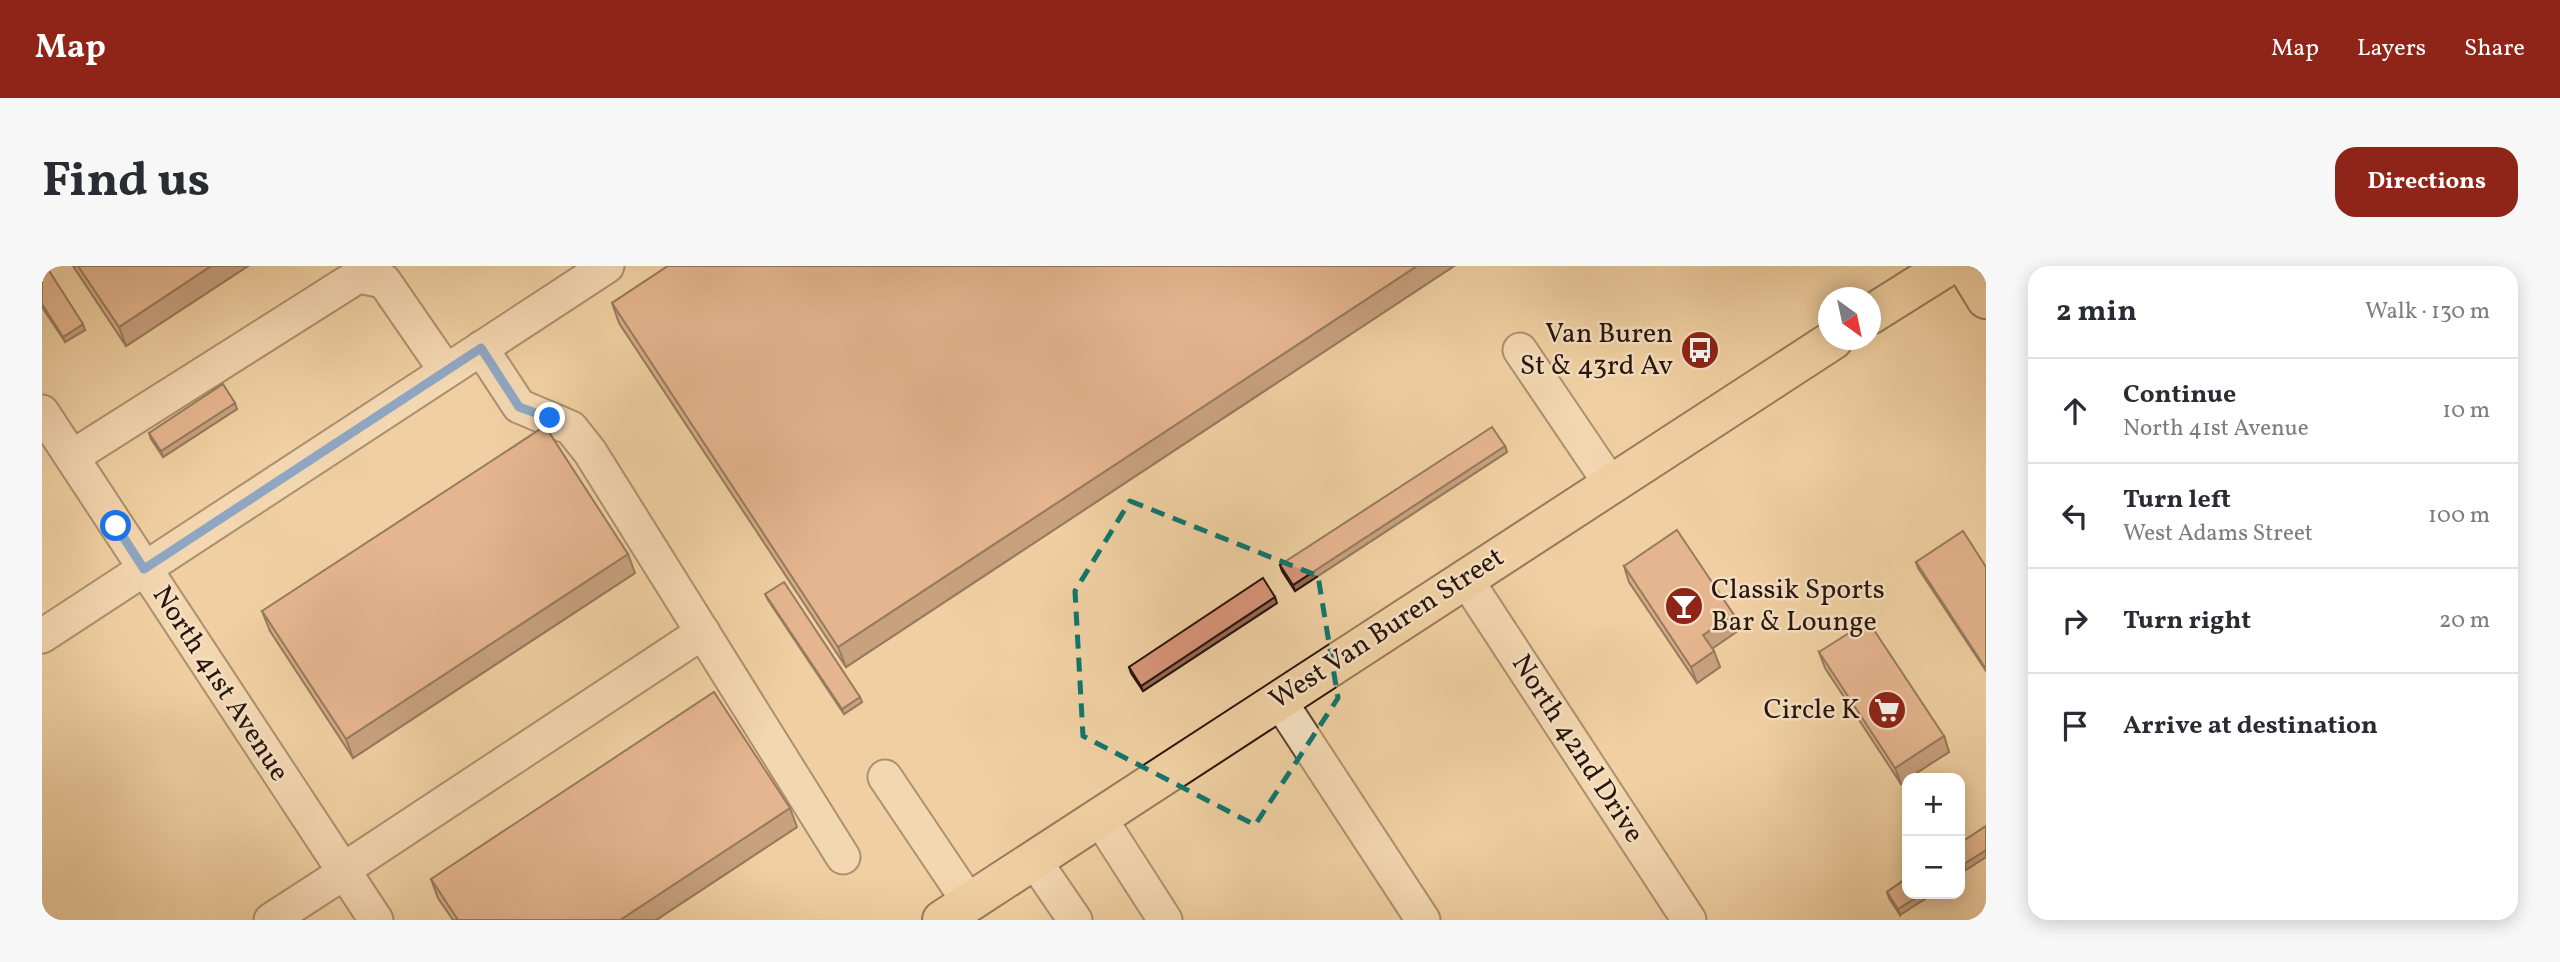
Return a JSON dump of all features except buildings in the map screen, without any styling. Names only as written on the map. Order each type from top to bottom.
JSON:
[{"type":"main road","points":[[1881,309],[1948,266]]},
{"type":"main road","points":[[1966,266],[1986,299]]},
{"type":"main road","name":"West Van Buren Street","points":[[955,911],[1818,350]]},
{"type":"street","points":[[42,636],[481,348],[560,279],[607,266]]},
{"type":"street","points":[[72,457],[358,276],[384,281],[446,371]]},
{"type":"street","points":[[481,348],[519,407],[571,428],[578,436],[843,857]]},
{"type":"street","points":[[1520,350],[1610,483]]},
{"type":"street","name":"North 41st Avenue","points":[[42,412],[376,920]]},
{"type":"street","name":"North 42nd Drive","points":[[1465,578],[1689,920]]},
{"type":"street","points":[[271,920],[703,632]]},
{"type":"street","points":[[1279,700],[1423,920]]},
{"type":"street","points":[[885,777],[955,911]]},
{"type":"street","points":[[1099,817],[1165,920]]},
{"type":"street","points":[[1034,860],[1075,920]]},
{"type":"highlighted area","points":[[1130,501],[1318,576],[1338,698],[1255,825],[1083,736],[1075,591]]},
{"type":"place","name":"Van Buren St & 43rd Av","points":[[1700,350]]},
{"type":"place","name":"Classik Sports Bar & Lounge","points":[[1684,606]]},
{"type":"place","name":"Circle K","points":[[1887,710]]},
{"type":"route","points":[[116,526],[144,569],[481,348],[519,407],[550,418]]}]
